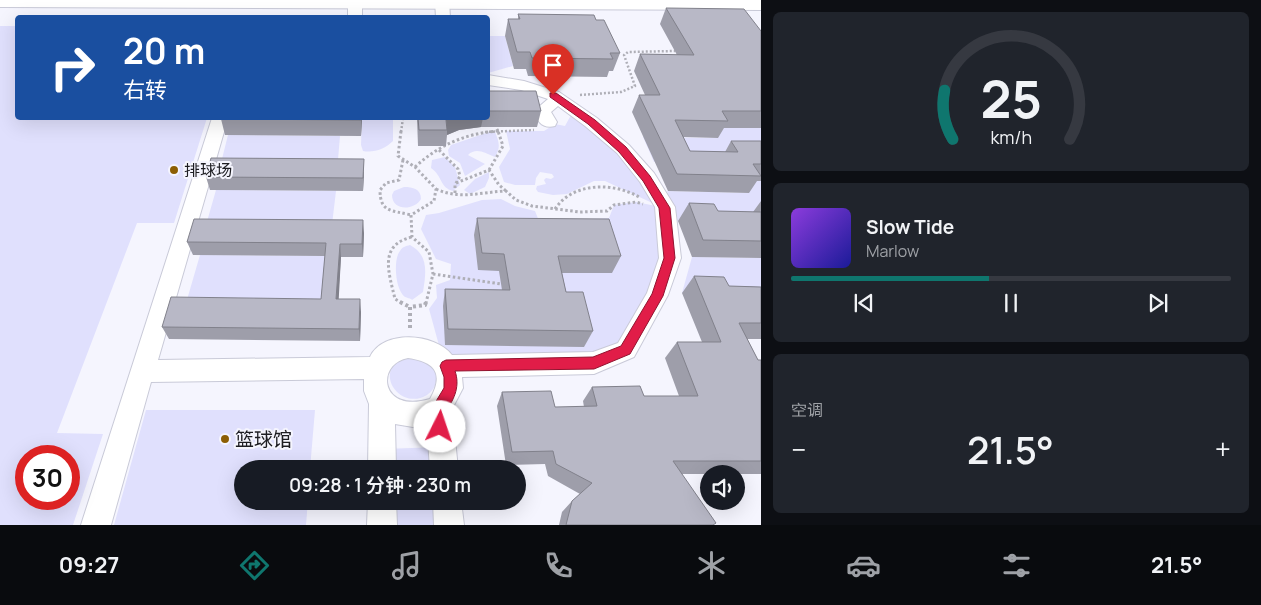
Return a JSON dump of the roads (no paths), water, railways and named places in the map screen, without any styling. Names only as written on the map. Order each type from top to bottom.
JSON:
[{"type":"street","points":[[0,2],[354,7],[761,5]]},
{"type":"street","points":[[446,366],[594,363],[626,350],[657,296],[670,258],[664,208],[647,178],[623,150],[591,122],[561,101],[524,86],[490,80]]},
{"type":"street","points":[[550,122],[544,118],[542,111],[561,101]]},
{"type":"street","points":[[96,525],[219,120]]},
{"type":"street","points":[[411,347],[428,350],[439,356],[446,366],[451,377],[446,399],[439,408],[428,414],[416,416],[403,415],[392,410],[382,402],[376,392],[376,368],[382,359],[391,352],[411,347]]},
{"type":"street","points":[[142,371],[376,368]]},
{"type":"street","points":[[382,402],[382,460]]},
{"type":"street","points":[[439,408],[443,460]]},
{"type":"street","points":[[382,510],[382,525]]},
{"type":"street","points":[[448,510],[449,525]]},
{"type":"place","name":"排球场","points":[[174,170]]},
{"type":"place","name":"篮球馆","points":[[225,439]]}]
